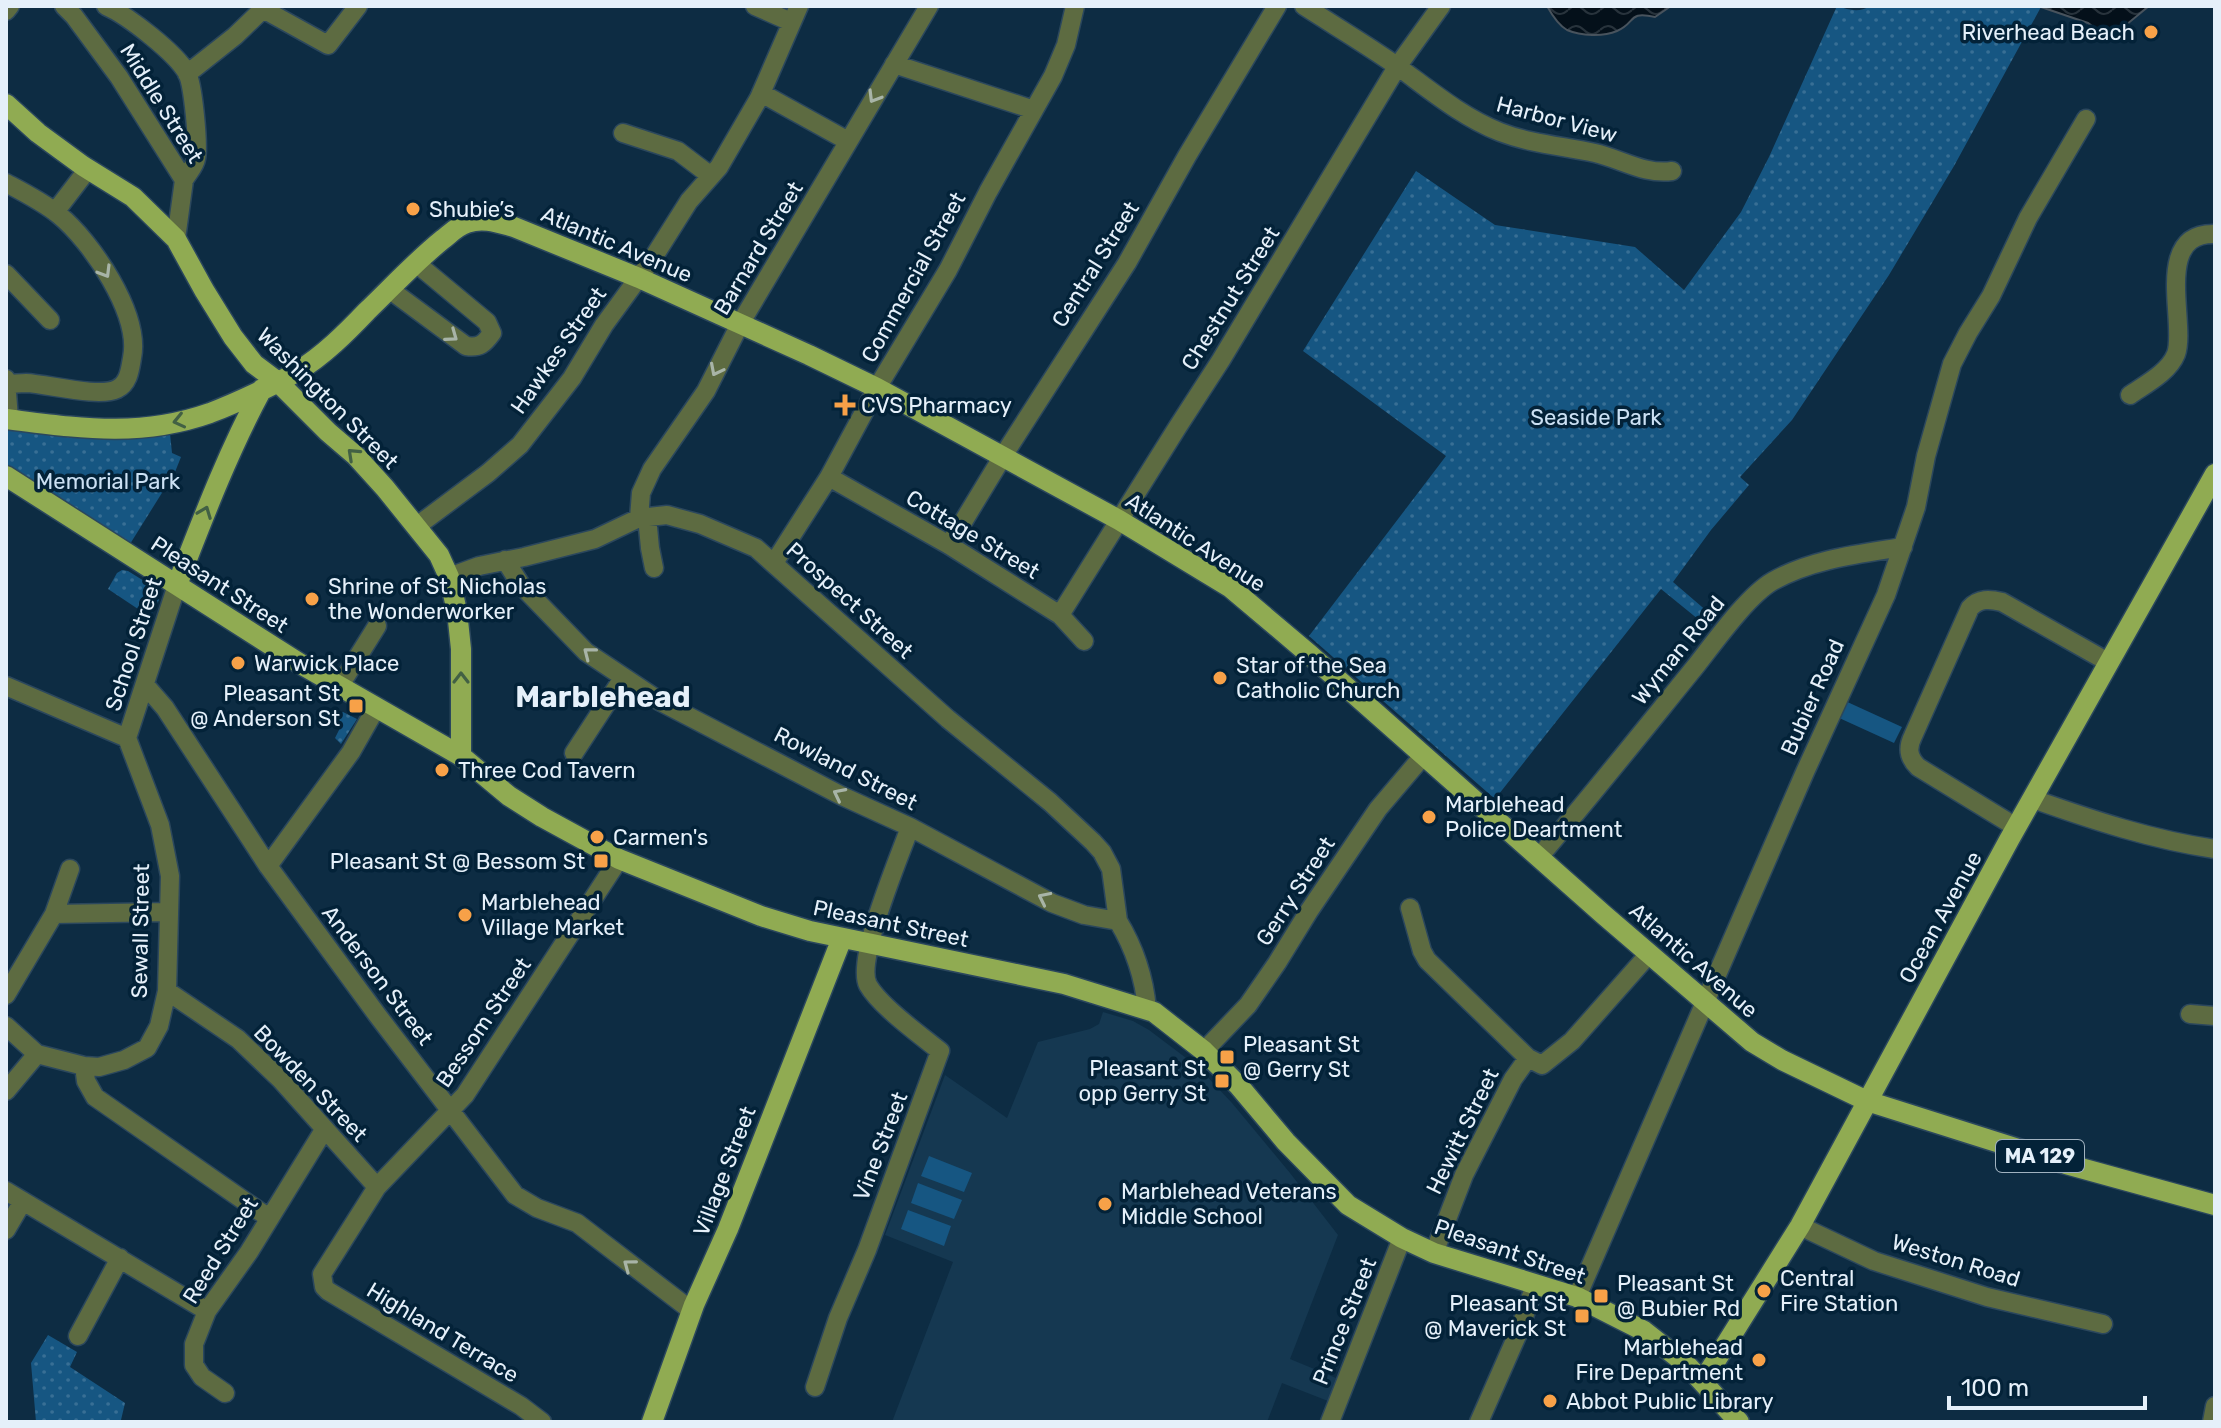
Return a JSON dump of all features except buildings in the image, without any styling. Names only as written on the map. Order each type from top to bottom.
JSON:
[{"type":"main road","name":"Washington Street","points":[[6,104],[38,133],[133,197],[176,239],[233,337],[270,386],[356,456],[439,555],[449,577],[457,611],[461,649],[461,756]]},
{"type":"main road","name":"Atlantic Avenue","points":[[7,422],[123,430],[169,424],[211,412],[270,386],[320,355],[416,263],[459,227],[478,220],[514,227],[639,278],[877,388],[1119,520],[1231,588],[1649,954],[1762,1048],[1867,1101],[2051,1159],[2215,1205]]},
{"type":"main road","name":"School Street","points":[[177,585],[242,427],[270,386]]},
{"type":"main road","points":[[211,412],[242,427]]},
{"type":"main road","name":"Ocean Avenue","points":[[1703,1381],[1800,1226],[2016,827],[2215,474]]},
{"type":"main road","name":"Pleasant Street","points":[[6,476],[299,663],[461,756],[509,796],[619,859],[761,916],[810,931],[1064,984],[1147,1009],[1166,1020],[1204,1051],[1348,1205],[1402,1238],[1434,1253],[1577,1297],[1644,1331],[1686,1364],[1739,1422]]},
{"type":"main road","name":"Village Street","points":[[652,1422],[692,1311],[728,1229],[842,938]]},
{"type":"street","points":[[6,11],[10,6]]},
{"type":"street","name":"Middle Street","points":[[64,6],[119,77],[184,180],[176,239]]},
{"type":"street","points":[[106,6],[159,41],[187,74],[196,126],[196,161],[184,180]]},
{"type":"street","points":[[187,74],[235,36],[261,8],[328,45],[358,6]]},
{"type":"street","points":[[755,6],[795,14]]},
{"type":"street","name":"Barnard Street","points":[[654,568],[641,493],[652,469],[706,391],[740,324],[929,6]]},
{"type":"street","name":"Commercial Street","points":[[774,563],[829,477],[877,388],[948,270],[1053,76],[1066,45],[1075,6]]},
{"type":"street","name":"Central Street","points":[[949,545],[1127,263],[1277,6]]},
{"type":"street","name":"Harbor View","points":[[1304,6],[1475,121],[1506,135],[1596,153],[1636,167],[1672,171]]},
{"type":"street","name":"Chestnut Street","points":[[1060,615],[1221,360],[1397,67],[1441,6]]},
{"type":"street","name":"Hawkes Street","points":[[417,526],[520,445],[572,378],[604,325],[689,201],[719,167],[761,93],[795,14]]},
{"type":"street","points":[[894,64],[1034,110]]},
{"type":"street","points":[[761,93],[848,141]]},
{"type":"street","name":"Bubier Road","points":[[1577,1297],[1810,759],[1886,595],[1916,507],[1926,456],[1952,364],[1991,296],[2028,218],[2086,119]]},
{"type":"street","points":[[623,133],[678,151],[711,176]]},
{"type":"street","points":[[55,212],[88,169]]},
{"type":"street","points":[[6,183],[55,212],[81,237],[121,300],[131,329],[134,352],[126,383],[115,391],[7,382],[7,422]]},
{"type":"street","points":[[2130,395],[2166,369],[2176,354],[2175,296],[2179,262],[2187,244],[2198,236],[2215,234]]},
{"type":"street","points":[[389,289],[466,346],[476,348],[485,343],[492,333],[487,322],[416,263]]},
{"type":"street","points":[[6,274],[50,320]]},
{"type":"street","name":"Cottage Street","points":[[829,477],[949,545],[1060,615],[1084,641]]},
{"type":"street","name":"Prospect Street","points":[[643,518],[667,515],[700,524],[756,548],[774,563],[948,719],[1050,802],[1093,842],[1111,869],[1118,921]]},
{"type":"street","points":[[449,577],[479,566],[595,539],[643,518]]},
{"type":"street","name":"Wyman Road","points":[[1539,857],[1739,614],[1770,582],[1831,560],[1903,547]]},
{"type":"street","name":"Rowland Street","points":[[505,560],[521,585],[586,652],[661,702],[842,796],[910,827],[1052,903],[1084,915],[1118,921]]},
{"type":"street","name":"School Street","points":[[127,738],[177,585]]},
{"type":"street","points":[[2016,827],[1918,767],[1908,750],[1970,608],[1983,600],[2002,602],[2108,662]]},
{"type":"street","points":[[339,687],[377,626]]},
{"type":"street","points":[[574,753],[623,678]]},
{"type":"street","name":"Anderson Street","points":[[145,685],[165,708],[268,866],[515,1195],[537,1208],[577,1223],[692,1311]]},
{"type":"street","points":[[6,686],[127,738]]},
{"type":"street","points":[[268,866],[351,752],[376,708]]},
{"type":"street","name":"Sewall Street","points":[[84,1066],[99,1067],[124,1060],[147,1048],[159,1026],[167,991],[170,876],[160,825],[127,738]]},
{"type":"street","name":"Gerry Street","points":[[1204,1051],[1248,1005],[1378,809],[1423,756]]},
{"type":"street","points":[[2033,799],[2151,836],[2215,849]]},
{"type":"street","points":[[868,944],[910,827]]},
{"type":"street","name":"Bessom Street","points":[[322,1281],[324,1268],[377,1187],[465,1095],[619,859]]},
{"type":"street","points":[[7,988],[54,914],[70,869]]},
{"type":"street","points":[[1410,908],[1427,960],[1528,1058]]},
{"type":"street","points":[[54,914],[167,912]]},
{"type":"street","points":[[1118,921],[1138,960],[1147,1009]]},
{"type":"street","name":"Vine Street","points":[[815,1387],[838,1318],[867,1250],[940,1051],[869,987],[865,977],[868,944]]},
{"type":"street","name":"Hewitt Street","points":[[1434,1253],[1464,1175],[1513,1079],[1528,1058],[1542,1065],[1572,1041],[1649,954]]},
{"type":"street","name":"Bowden Street","points":[[167,991],[238,1039],[281,1080],[377,1187]]},
{"type":"street","points":[[2190,1014],[2215,1016]]},
{"type":"street","points":[[6,1026],[37,1054],[84,1066],[86,1081],[95,1097],[269,1218]]},
{"type":"street","points":[[6,1091],[37,1054]]},
{"type":"street","name":"Reed Street","points":[[225,1393],[202,1377],[194,1365],[194,1344],[207,1311],[249,1252],[324,1130]]},
{"type":"street","points":[[6,1191],[207,1311]]},
{"type":"street","points":[[6,1230],[23,1201]]},
{"type":"street","name":"Weston Road","points":[[1800,1226],[1874,1261],[1987,1297],[2103,1324]]},
{"type":"street","name":"Prince Street","points":[[1330,1422],[1402,1238]]},
{"type":"street","points":[[78,1336],[120,1258]]},
{"type":"street","name":"Highland Terrace","points":[[322,1281],[328,1291],[521,1406],[542,1422]]},
{"type":"street","points":[[1479,1422],[1519,1331],[1535,1285]]},
{"type":"street","points":[[2212,1422],[2215,1406]]},
{"type":"shaded area","name":"Marblehead Veterans Middle School","points":[[1103,1012],[1133,1021],[1149,1030],[1198,1067],[1232,1103],[1338,1235],[1290,1359],[1336,1378],[1328,1401],[1282,1383],[1267,1422],[892,1422],[953,1262],[885,1235],[945,1075],[1007,1118],[1038,1042],[1090,1029],[1099,1024]]},
{"type":"green space","name":"Seaside Park","points":[[1837,6],[1854,10],[1870,6],[2041,7],[1954,166],[1889,275],[1792,420],[1740,477],[1749,485],[1673,582],[1716,619],[1709,628],[1661,589],[1495,799],[1309,636],[1446,456],[1303,351],[1416,171],[1495,225],[1635,247],[1684,290],[1741,212]]},
{"type":"green space","name":"Memorial Park","points":[[6,419],[169,424],[172,453],[181,457],[175,472],[125,552],[6,476]]},
{"type":"green space","points":[[122,570],[157,589],[159,600],[150,617],[108,589]]},
{"type":"green space","points":[[1843,700],[1902,727],[1894,743],[1837,717]]},
{"type":"green space","points":[[343,712],[357,719],[341,744],[335,738],[340,728],[328,719]]},
{"type":"green space","points":[[929,1156],[972,1173],[964,1192],[921,1176]]},
{"type":"green space","points":[[918,1183],[962,1200],[954,1219],[911,1203]]},
{"type":"green space","points":[[908,1210],[951,1226],[944,1246],[901,1229]]},
{"type":"green space","points":[[48,1335],[77,1352],[70,1367],[125,1403],[123,1422],[36,1422],[31,1363]]},
{"type":"water","points":[[1547,6],[1671,6],[1655,17],[1636,16],[1617,31],[1592,35],[1567,30],[1558,23]]},
{"type":"water","points":[[2038,6],[2149,6],[2117,29],[2096,29],[2088,23]]},
{"type":"place","name":"Riverhead Beach","points":[[2151,32]]},
{"type":"place","name":"Shubie’s","points":[[413,209]]},
{"type":"place","name":"CVS Pharmacy","points":[[845,405]]},
{"type":"place","name":"Shrine of St. Nicholas the Wonderworker","points":[[312,599]]},
{"type":"place","name":"Warwick Place","points":[[238,663]]},
{"type":"place","name":"Star of the Sea Catholic Church","points":[[1220,678]]},
{"type":"place","name":"Pleasant St @ Anderson St","points":[[356,706]]},
{"type":"place","name":"Three Cod Tavern","points":[[442,770]]},
{"type":"place","name":"Marblehead Police Deartment","points":[[1429,817]]},
{"type":"place","name":"Carmen's","points":[[597,837]]},
{"type":"place","name":"Pleasant St @ Bessom St","points":[[601,861]]},
{"type":"place","name":"Marblehead Village Market","points":[[465,915]]},
{"type":"place","name":"Pleasant St @ Gerry St","points":[[1227,1057]]},
{"type":"place","name":"Pleasant St opp Gerry St","points":[[1222,1081]]},
{"type":"place","name":"Marblehead Veterans Middle School","points":[[1105,1204]]},
{"type":"place","name":"Central Fire Station","points":[[1764,1291]]},
{"type":"place","name":"Pleasant St @ Bubier Rd","points":[[1601,1296]]},
{"type":"place","name":"Pleasant St @ Maverick St","points":[[1582,1316]]},
{"type":"place","name":"Marblehead Fire Department","points":[[1759,1360]]},
{"type":"place","name":"Abbot Public Library","points":[[1550,1401]]},
{"type":"district","name":"Marblehead","points":[[603,697]]}]
